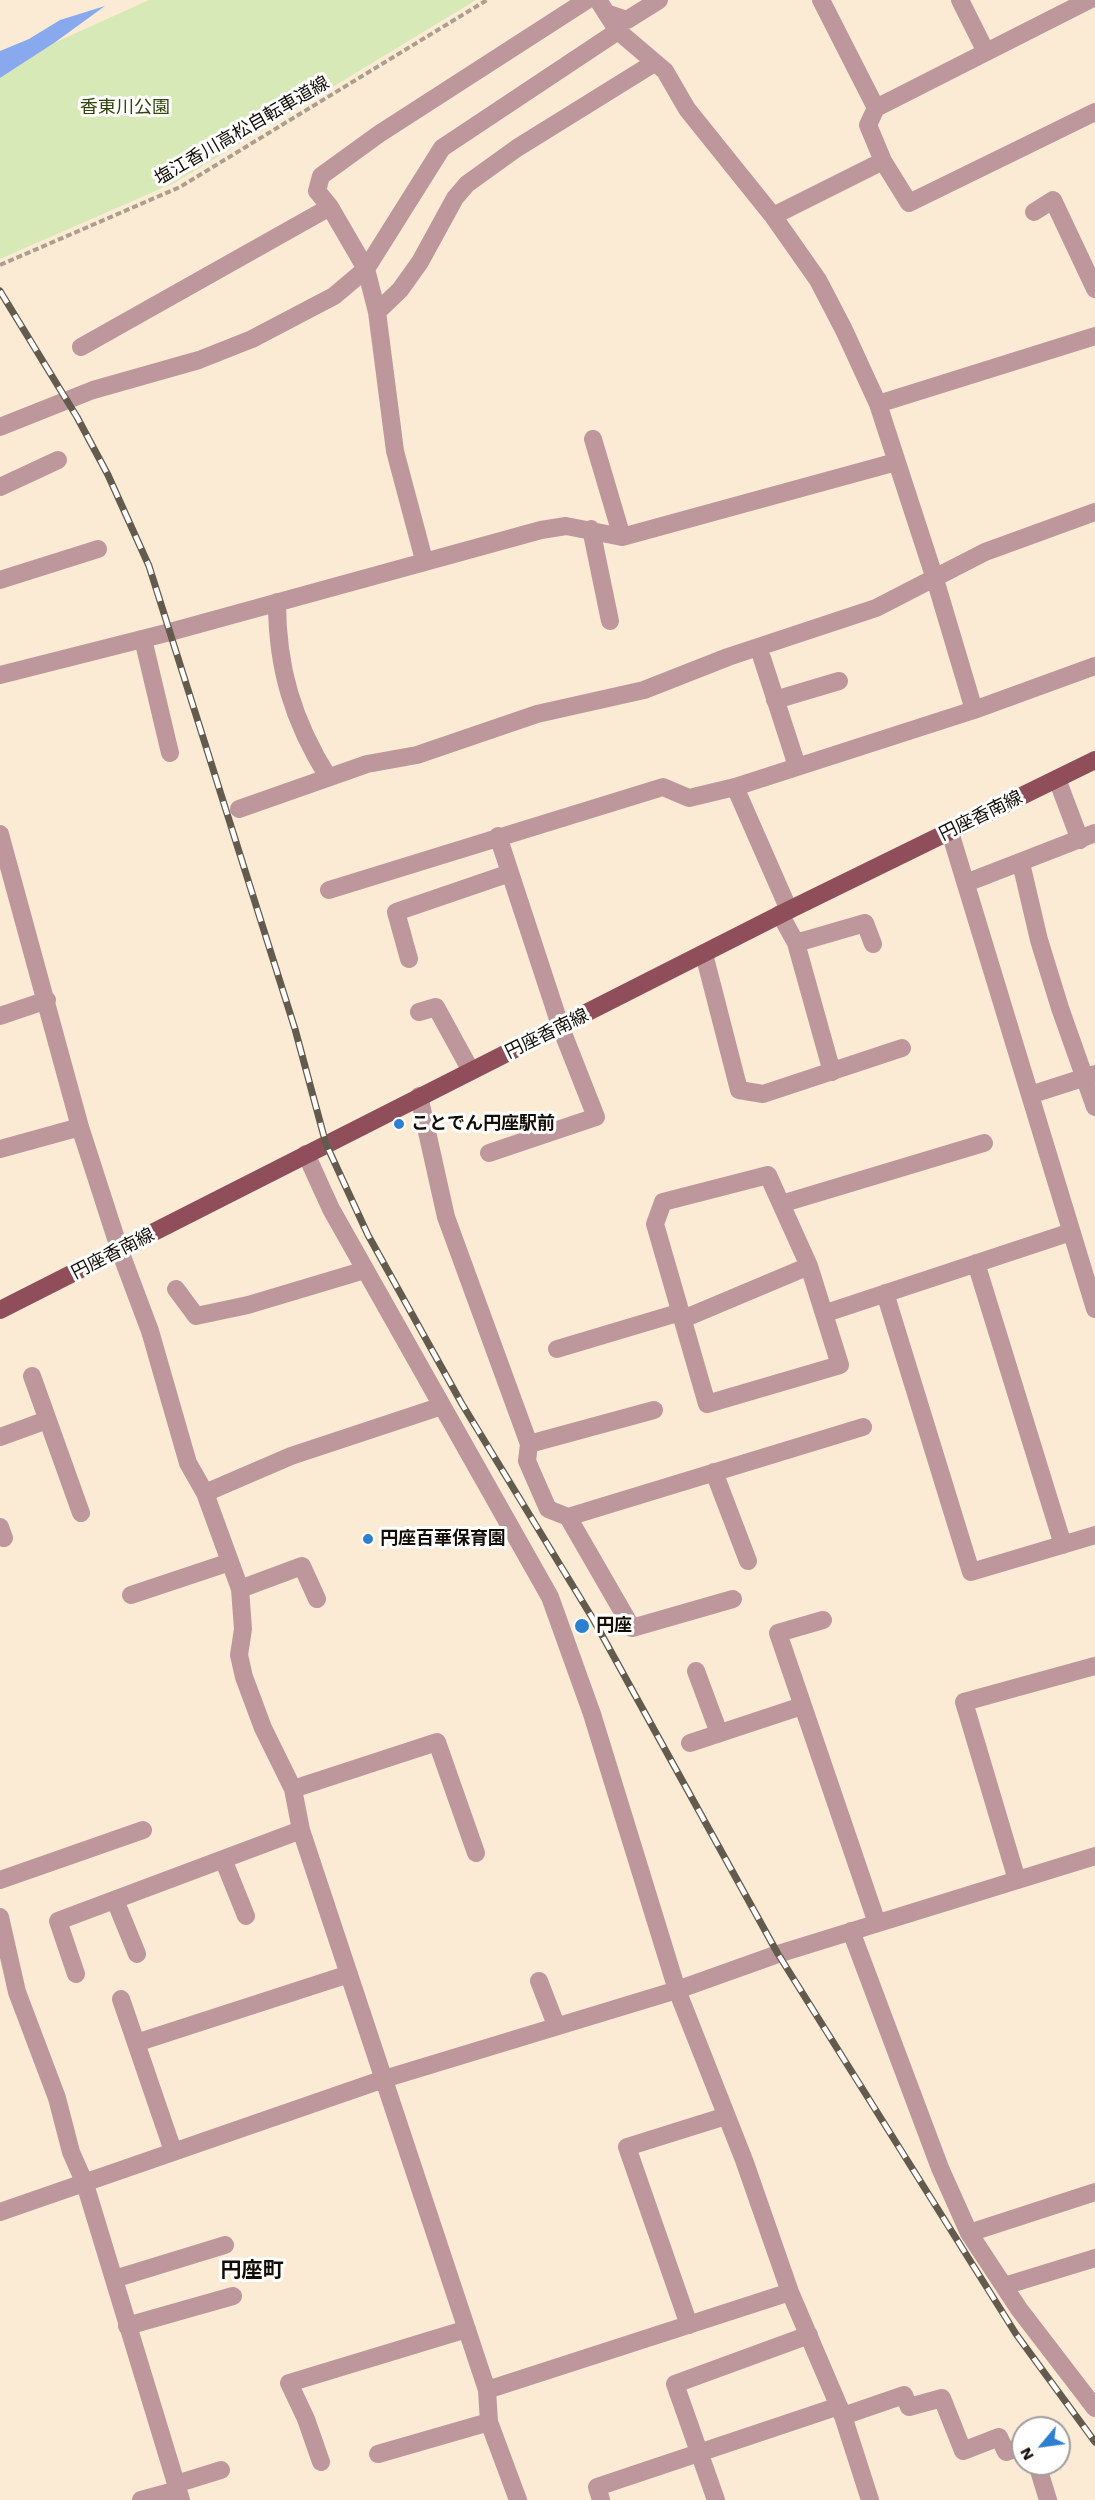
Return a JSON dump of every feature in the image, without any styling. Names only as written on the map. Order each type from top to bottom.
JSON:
[{"type":"main road","name":"円座香南線","points":[[0,1310],[120,1251],[419,1096],[561,1028],[785,912],[1095,760]]},
{"type":"street","points":[[424,560],[395,451],[377,312],[366,270],[330,207],[317,190],[321,176],[379,134],[587,0]]},
{"type":"street","points":[[602,6],[627,20],[659,0]]},
{"type":"street","points":[[821,0],[876,108]]},
{"type":"street","points":[[960,0],[986,52]]},
{"type":"street","points":[[1095,10],[1089,0],[986,52],[876,108],[868,125],[883,161],[909,203],[1095,112]]},
{"type":"street","points":[[602,6],[618,31],[665,71],[687,109],[773,216],[818,280],[878,404],[935,579],[974,710]]},
{"type":"street","points":[[0,427],[54,404],[198,360],[252,339],[334,296],[366,270],[442,148],[618,31]]},
{"type":"street","points":[[377,312],[400,290],[420,262],[456,198],[467,184],[536,136],[654,63]]},
{"type":"street","points":[[773,216],[883,161]]},
{"type":"street","points":[[1034,212],[1053,200],[1095,289]]},
{"type":"street","points":[[81,347],[330,207]]},
{"type":"street","points":[[878,404],[1095,336]]},
{"type":"street","points":[[593,440],[622,537]]},
{"type":"street","points":[[0,487],[58,460]]},
{"type":"street","points":[[0,675],[143,639],[424,560],[541,530],[566,526],[591,529],[622,537],[896,462]]},
{"type":"street","points":[[239,809],[367,764],[417,755],[537,714],[644,690],[728,657],[876,608],[985,552],[1095,512]]},
{"type":"street","points":[[591,529],[610,621]]},
{"type":"street","points":[[0,580],[98,549]]},
{"type":"street","points":[[277,602],[277,643],[291,699],[306,742],[328,777]]},
{"type":"street","points":[[143,639],[170,753]]},
{"type":"street","points":[[762,658],[797,766]]},
{"type":"street","points":[[329,890],[663,787],[689,798],[735,787],[974,710],[1095,666]]},
{"type":"street","points":[[775,700],[839,681]]},
{"type":"street","points":[[966,883],[1087,836],[1057,779]]},
{"type":"street","points":[[735,787],[796,943],[832,1072]]},
{"type":"street","points":[[950,832],[1071,1232],[1087,1250],[1095,1309]]},
{"type":"street","points":[[0,834],[4,867],[46,1000],[80,1127],[120,1251],[150,1331],[188,1463],[205,1493],[240,1589],[243,1629],[239,1654],[244,1677],[263,1728],[293,1789],[301,1830],[487,2390],[489,2422],[518,2500]]},
{"type":"street","points":[[489,1153],[596,1117],[561,1028],[498,836]]},
{"type":"street","points":[[1021,863],[1039,940],[1060,1008],[1090,1076],[1095,1107]]},
{"type":"street","points":[[409,959],[396,912],[510,873]]},
{"type":"street","points":[[796,943],[865,923],[873,944]]},
{"type":"street","points":[[704,954],[739,1089],[763,1094],[902,1048]]},
{"type":"street","points":[[0,1016],[46,1000]]},
{"type":"street","points":[[419,1012],[436,1007],[471,1071]]},
{"type":"street","points":[[1030,1095],[1090,1076]]},
{"type":"street","points":[[419,1096],[446,1217],[529,1444],[527,1461],[548,1509],[568,1517],[632,1628],[734,1599]]},
{"type":"street","points":[[0,1149],[80,1127]]},
{"type":"street","points":[[781,1204],[984,1143]]},
{"type":"street","points":[[306,1154],[331,1209],[550,1597],[592,1714],[677,1990],[790,2292],[841,2411],[870,2500]]},
{"type":"street","points":[[768,1175],[809,1266],[826,1313],[840,1365],[707,1404],[655,1224],[663,1202],[768,1175]]},
{"type":"street","points":[[826,1313],[1071,1232]]},
{"type":"street","points":[[976,1263],[1063,1545]]},
{"type":"street","points":[[557,1349],[682,1315],[809,1266]]},
{"type":"street","points":[[176,1289],[196,1316],[248,1305],[365,1270]]},
{"type":"street","points":[[885,1293],[971,1572],[1095,1535]]},
{"type":"street","points":[[32,1376],[81,1513]]},
{"type":"street","points":[[205,1493],[291,1456],[442,1406]]},
{"type":"street","points":[[529,1444],[654,1410]]},
{"type":"street","points":[[0,1437],[47,1420]]},
{"type":"street","points":[[568,1517],[863,1427]]},
{"type":"street","points":[[714,1472],[748,1561]]},
{"type":"street","points":[[131,1595],[230,1562]]},
{"type":"street","points":[[240,1589],[302,1566],[317,1599]]},
{"type":"street","points":[[823,1620],[778,1633],[877,1923]]},
{"type":"street","points":[[1017,1880],[964,1702],[1095,1666]]},
{"type":"street","points":[[696,1671],[719,1733]]},
{"type":"street","points":[[690,1743],[802,1706]]},
{"type":"street","points":[[293,1789],[437,1742],[476,1853]]},
{"type":"street","points":[[0,1880],[143,1830]]},
{"type":"street","points":[[76,1974],[58,1922],[301,1830]]},
{"type":"street","points":[[0,2212],[384,2079],[677,1990],[851,1931],[1095,1856]]},
{"type":"street","points":[[223,1859],[246,1916]]},
{"type":"street","points":[[115,1900],[137,1954]]},
{"type":"street","points":[[0,1917],[17,1992],[57,2098],[71,2152],[85,2184],[178,2491]]},
{"type":"street","points":[[851,1931],[940,2168],[969,2233],[1004,2286],[1095,2408]]},
{"type":"street","points":[[136,2043],[349,1974]]},
{"type":"street","points":[[539,1981],[556,2025]]},
{"type":"street","points":[[121,1999],[173,2151]]},
{"type":"street","points":[[689,2325],[627,2147],[726,2116]]},
{"type":"street","points":[[969,2233],[1095,2192]]},
{"type":"street","points":[[114,2279],[225,2245]]},
{"type":"street","points":[[1004,2286],[1095,2258]]},
{"type":"street","points":[[487,2390],[790,2292]]},
{"type":"street","points":[[127,2326],[233,2296]]},
{"type":"street","points":[[321,2462],[306,2419],[289,2383],[467,2330]]},
{"type":"street","points":[[716,2500],[675,2384],[809,2335]]},
{"type":"street","points":[[601,2500],[597,2487],[699,2452],[904,2395],[909,2407],[942,2398],[963,2451],[999,2438],[1006,2452],[1011,2450]]},
{"type":"street","points":[[378,2454],[489,2422]]},
{"type":"street","points":[[141,2500],[178,2491],[221,2470]]},
{"type":"street","points":[[1041,2476],[1048,2500]]},
{"type":"path","name":"塩江香川高松自転車道線","points":[[0,265],[180,187],[487,0]]},
{"type":"green space","name":"香東川公園","points":[[149,0],[476,0],[176,182],[0,259],[0,78],[54,43]]},
{"type":"water","points":[[105,6],[0,78],[0,51],[29,39],[60,20]]},
{"type":"railway","points":[[0,291],[77,417],[108,475],[149,566],[295,1029],[326,1144],[368,1235],[462,1404],[593,1619],[778,1954],[1016,2334],[1095,2442]]},
{"type":"place","name":"ことでん円座駅前","points":[[399,1124]]},
{"type":"place","name":"円座百華保育園","points":[[368,1539]]},
{"type":"place","name":"円座","points":[[582,1626]]},
{"type":"district","name":"円座町","points":[[252,2271]]}]
